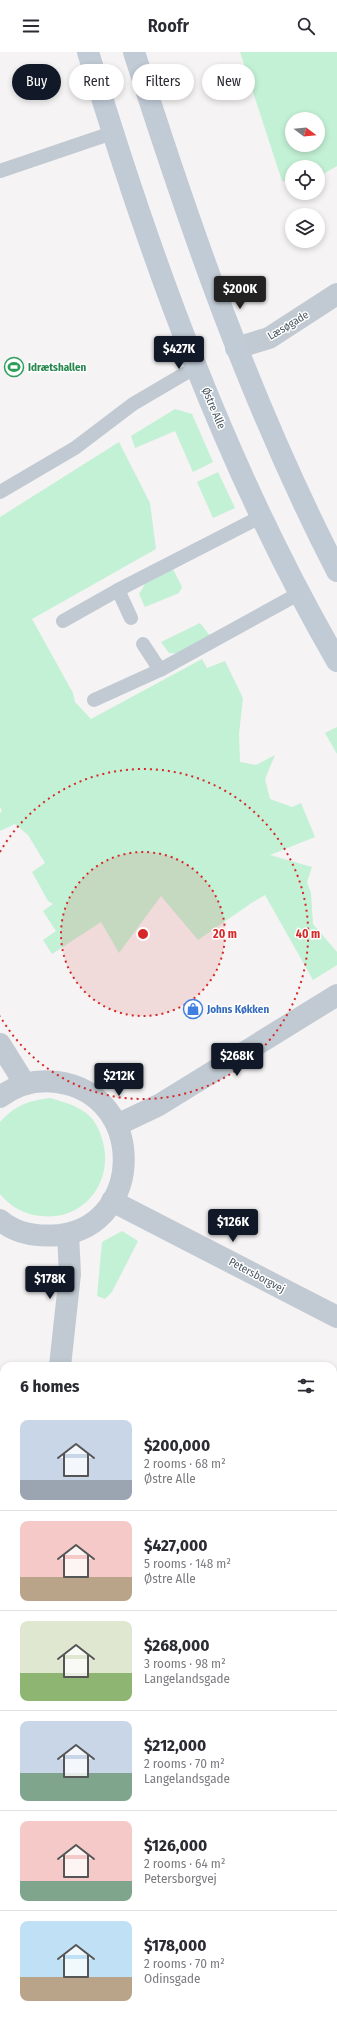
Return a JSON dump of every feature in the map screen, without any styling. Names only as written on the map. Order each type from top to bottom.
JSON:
[{"type":"street","name":"Østre Alle","points":[[88,52],[112,133],[160,271],[196,367],[262,516],[300,593],[337,661]]},
{"type":"street","points":[[134,52],[196,241],[236,348],[273,438],[337,572]]},
{"type":"street","name":"Læsøgade","points":[[236,348],[268,338],[337,294]]},
{"type":"street","points":[[117,1125],[159,1105],[337,995]]},
{"type":"street","points":[[0,1044],[25,1084]]},
{"type":"street","points":[[0,1097],[8,1091],[25,1084],[47,1080],[69,1084],[82,1089],[105,1106],[117,1125],[124,1150],[123,1177],[112,1201],[100,1215],[85,1227],[68,1234],[46,1236],[25,1233],[5,1224],[0,1220]]},
{"type":"street","name":"Petersborgvej","points":[[112,1201],[337,1317]]},
{"type":"street","points":[[60,1362],[70,1274],[68,1234]]},
{"type":"lane","points":[[0,171],[112,133]]},
{"type":"lane","points":[[0,492],[75,448],[133,404],[196,367]]},
{"type":"lane","points":[[63,621],[118,590],[262,516]]},
{"type":"lane","points":[[118,590],[131,618]]},
{"type":"lane","points":[[94,700],[160,670],[300,593]]},
{"type":"lane","points":[[143,644],[160,670]]},
{"type":"green space","points":[[240,52],[337,52],[337,166],[325,173],[325,160],[285,160],[285,181],[282,181],[255,98],[255,64],[244,64]]},
{"type":"green space","points":[[175,409],[192,414],[213,462],[193,472],[175,431],[135,448],[131,436]]},
{"type":"green space","points":[[119,442],[150,503],[156,549],[32,619],[73,693],[75,702],[91,719],[202,659],[207,668],[225,661],[243,698],[239,734],[240,762],[256,765],[275,755],[265,779],[270,799],[292,807],[301,803],[315,837],[270,855],[312,867],[307,882],[311,893],[313,924],[337,952],[337,965],[313,980],[265,895],[198,940],[161,896],[119,953],[101,922],[52,954],[43,940],[56,931],[43,911],[53,904],[48,901],[32,872],[45,863],[28,835],[15,824],[0,831],[0,813],[2,811],[0,807],[0,517]]},
{"type":"green space","points":[[218,472],[235,508],[213,518],[197,482]]},
{"type":"green space","points":[[173,569],[182,587],[179,593],[145,607],[139,594],[145,584]]},
{"type":"green space","points":[[200,623],[211,637],[180,654],[169,653],[161,642]]},
{"type":"green space","points":[[337,727],[337,754],[325,733]]},
{"type":"green space","points":[[50,1098],[65,1102],[78,1108],[89,1115],[94,1121],[102,1139],[105,1154],[104,1169],[100,1182],[93,1194],[84,1204],[71,1212],[57,1216],[41,1216],[29,1214],[19,1210],[0,1194],[0,1122],[11,1112],[28,1102]]},
{"type":"green space","points":[[122,1231],[138,1241],[112,1292],[105,1299],[97,1296],[102,1242]]},
{"type":"place","name":"Idrætshallen","points":[[14,367]]},
{"type":"place","name":"Johns Køkken","points":[[193,1009]]}]
